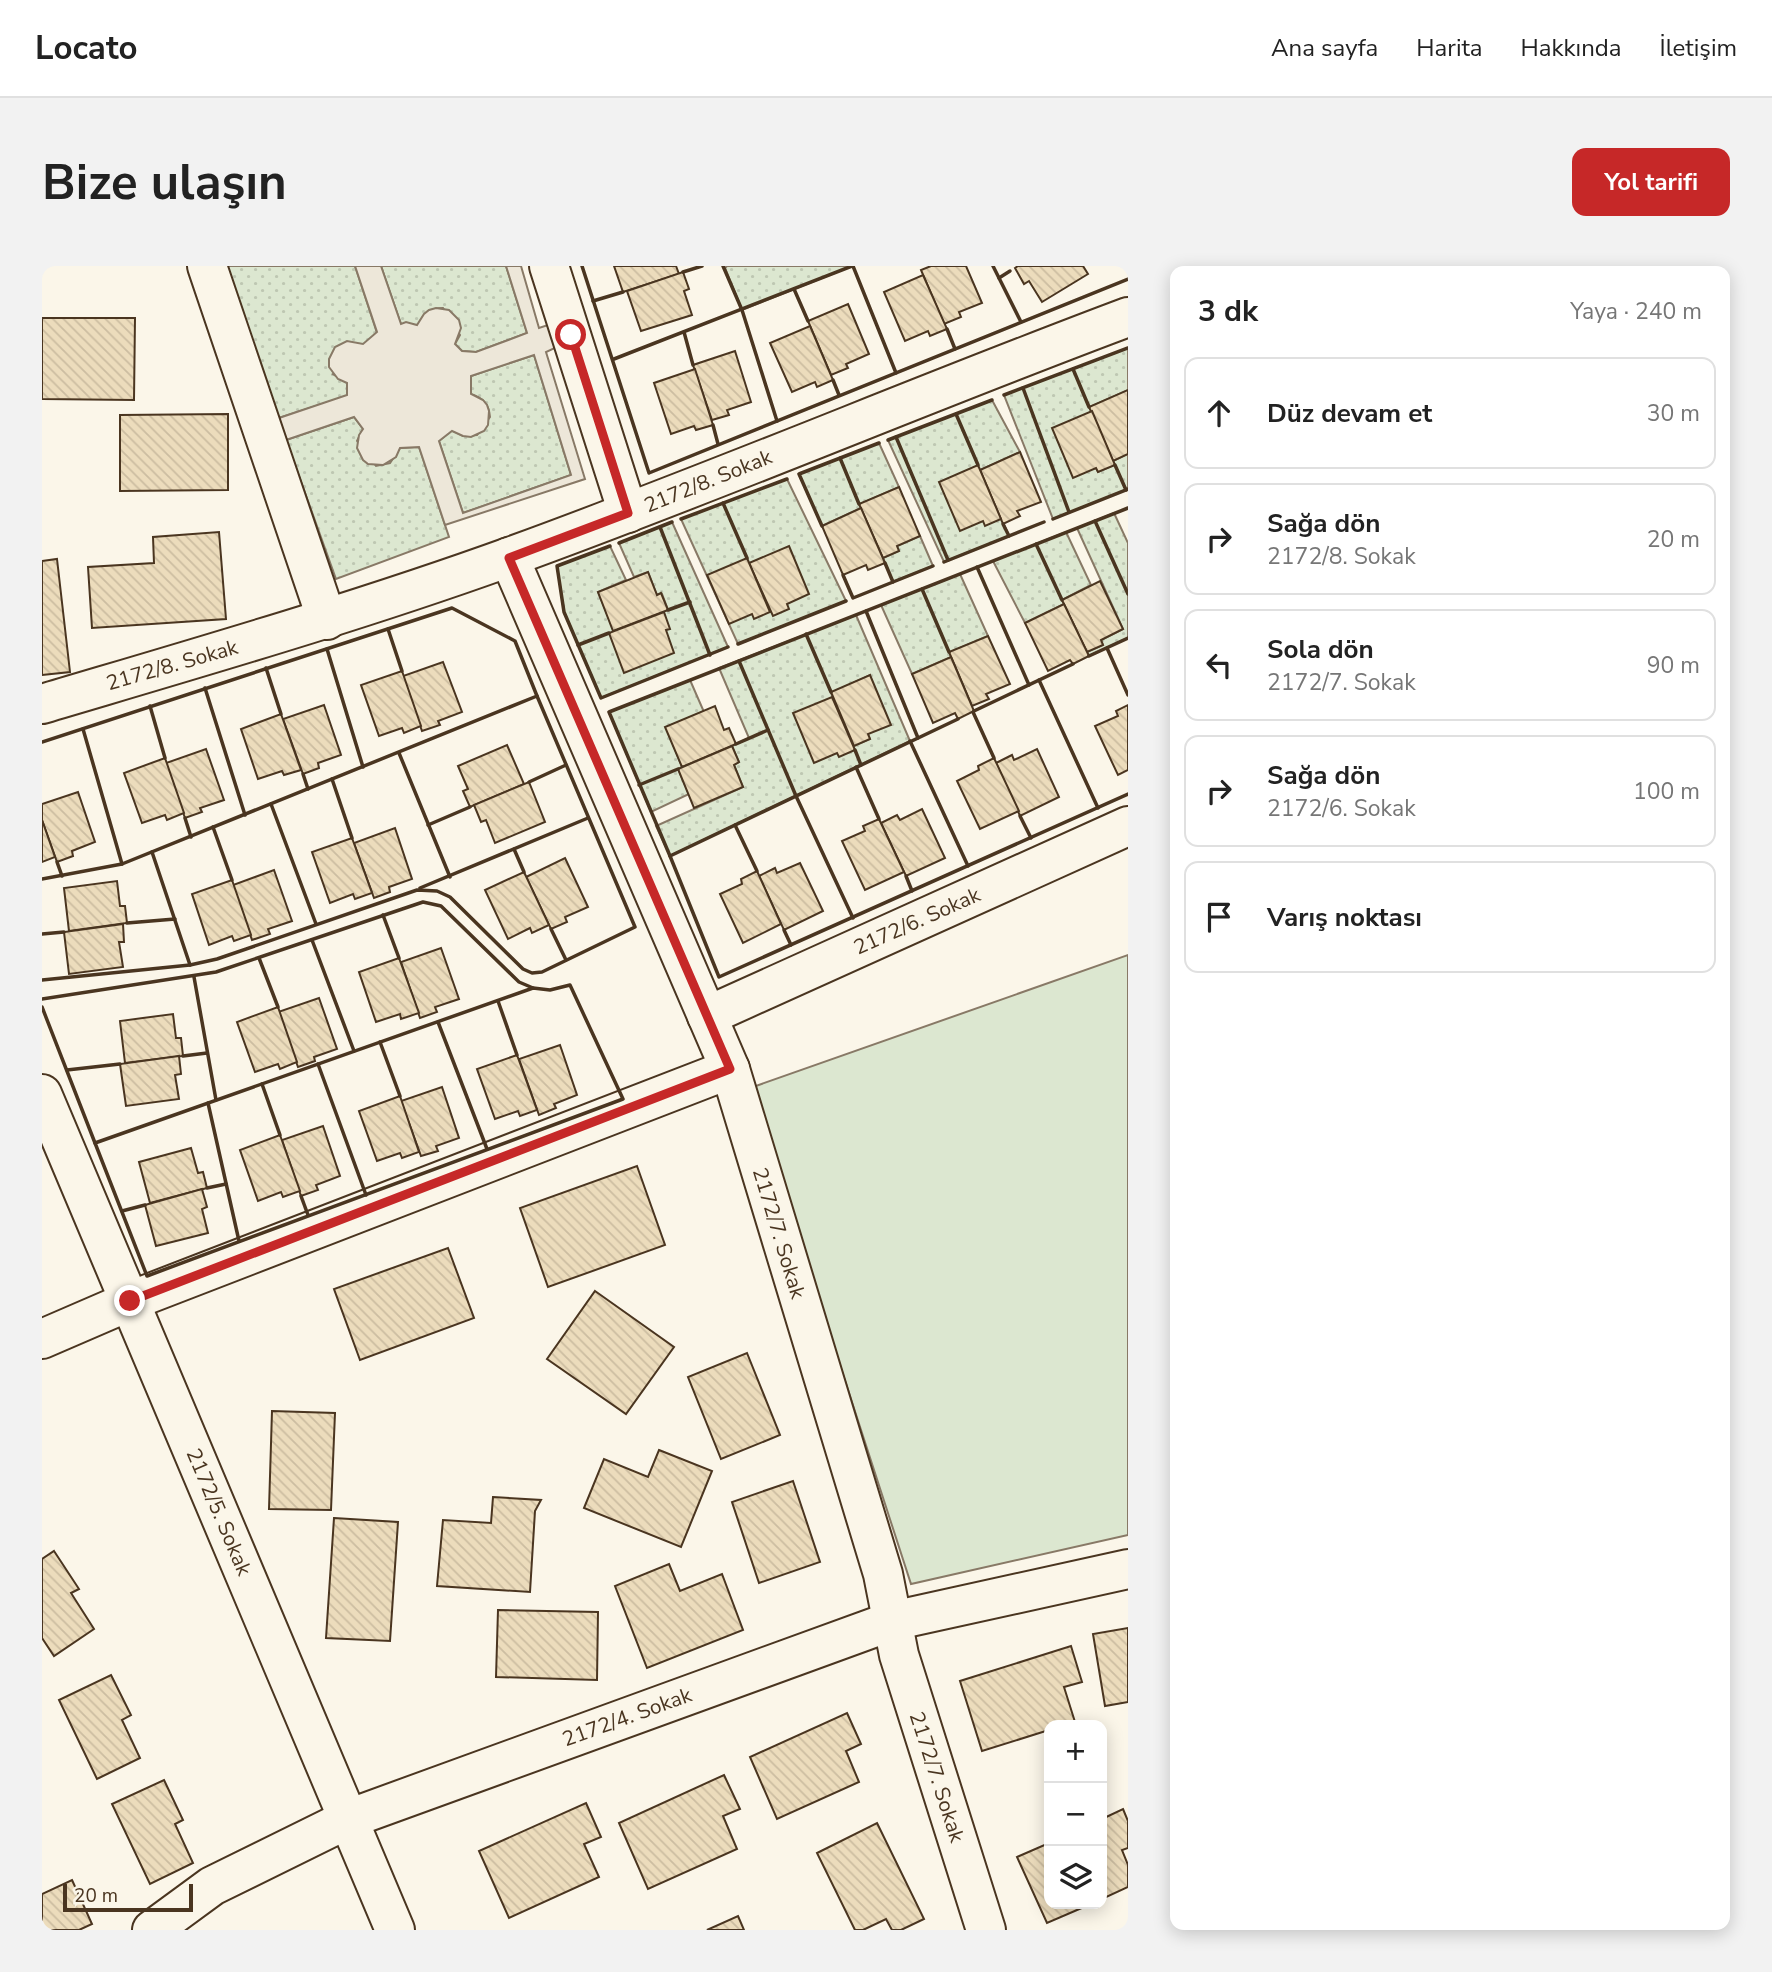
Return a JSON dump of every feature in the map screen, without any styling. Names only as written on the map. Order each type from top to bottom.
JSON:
[{"type":"street","points":[[207,266],[327,620]]},
{"type":"street","points":[[549,266],[628,513]]},
{"type":"street","name":"2172/8. Sokak","points":[[42,704],[327,620],[509,558],[986,370],[1128,317]]},
{"type":"street","name":"2172/7. Sokak","points":[[509,558],[730,1069],[883,1574],[899,1655],[986,1930]]},
{"type":"street","name":"2172/6. Sokak","points":[[707,1016],[1128,826]]},
{"type":"street","points":[[42,1339],[130,1301],[730,1069]]},
{"type":"street","name":"2172/5. Sokak","points":[[42,1094],[395,1930]]},
{"type":"street","name":"2172/4. Sokak","points":[[152,1930],[212,1886],[348,1819],[892,1621],[1128,1569]]},
{"type":"green space","points":[[224,266],[355,266],[377,333],[333,374],[347,383],[347,396],[279,418]]},
{"type":"green space","points":[[381,266],[506,266],[527,333],[476,352],[462,351],[455,344],[460,335],[443,308],[428,312],[418,326],[401,324]]},
{"type":"green space","points":[[852,266],[742,310],[725,268]]},
{"type":"green space","points":[[1128,348],[1128,390],[1090,407],[1096,468],[1098,472],[1114,465],[1113,461],[1128,454],[1128,489],[1053,519],[1004,395]]},
{"type":"green space","points":[[534,355],[571,475],[463,513],[439,441],[452,430],[463,436],[477,435],[490,417],[485,402],[471,394],[471,376]]},
{"type":"green space","points":[[992,400],[1020,452],[980,470],[1009,536],[944,562],[888,440]]},
{"type":"green space","points":[[354,417],[363,429],[357,441],[376,466],[390,463],[400,448],[419,447],[449,537],[336,579],[286,440]]},
{"type":"green space","points":[[879,443],[899,487],[860,504],[861,508],[822,526],[799,474]]},
{"type":"green space","points":[[787,479],[846,601],[738,644],[681,519]]},
{"type":"green space","points":[[1114,513],[1128,543],[1128,638],[1089,656],[1087,652],[1103,645],[1101,640],[1123,629],[1077,528]]},
{"type":"green space","points":[[672,522],[728,647],[601,698],[564,612],[557,566],[610,546],[626,580],[598,592],[614,631],[668,610],[662,594],[657,595],[648,572],[634,577],[619,543]]},
{"type":"green space","points":[[1066,532],[1091,585],[1062,600],[1064,604],[1025,623],[993,561]]},
{"type":"green space","points":[[920,536],[933,566],[893,582],[883,558],[899,551],[897,546]]},
{"type":"green space","points":[[960,574],[988,636],[950,652],[951,657],[912,674],[881,605]]},
{"type":"green space","points":[[856,615],[910,741],[670,856],[656,826],[743,787],[734,765],[739,762],[732,746],[749,738],[719,668]],"holes":[[[870,675],[870,739],[854,746],[831,693]]]},
{"type":"green space","points":[[690,680],[704,712],[666,727],[682,767],[678,769],[689,794],[651,812],[609,712]]},
{"type":"green space","points":[[1128,955],[1128,1535],[911,1584],[750,1088]]},
{"type":"shaded area","points":[[355,266],[381,266],[401,324],[406,322],[417,325],[429,310],[449,310],[459,320],[461,328],[455,344],[462,351],[476,352],[527,333],[506,266],[521,266],[539,328],[551,324],[557,347],[546,352],[585,479],[445,525],[419,447],[400,448],[396,457],[383,465],[368,464],[357,448],[363,429],[354,417],[286,440],[279,418],[347,395],[347,383],[338,379],[329,367],[329,359],[335,347],[347,341],[363,344],[377,332]],"holes":[[[534,355],[571,475],[463,513],[439,441],[452,431],[471,437],[484,431],[488,425],[487,405],[471,394],[471,376]]]},
{"type":"building","points":[[614,266],[676,266],[679,274],[623,292]]},
{"type":"building","points":[[931,266],[966,266],[982,303],[959,312],[961,317],[944,324],[921,270]]},
{"type":"building","points":[[1083,266],[1088,274],[1042,302],[1029,281],[1024,284],[1015,268]]},
{"type":"building","points":[[683,272],[689,289],[684,291],[692,315],[641,331],[627,291]]},
{"type":"building","points":[[923,275],[947,329],[930,336],[928,331],[905,341],[884,292]]},
{"type":"building","points":[[848,304],[869,354],[846,364],[848,368],[831,375],[808,321]]},
{"type":"building","points":[[42,318],[135,318],[134,400],[42,399]]},
{"type":"building","points":[[810,326],[833,380],[817,387],[815,382],[792,392],[770,343]]},
{"type":"building","points":[[735,351],[751,402],[727,410],[729,415],[712,420],[693,365]]},
{"type":"building","points":[[695,369],[713,425],[696,430],[694,426],[671,434],[654,383]]},
{"type":"building","points":[[1128,390],[1128,454],[1113,461],[1089,407]]},
{"type":"building","points":[[1092,411],[1115,465],[1098,472],[1096,468],[1073,478],[1052,428]]},
{"type":"building","points":[[228,414],[228,490],[120,491],[120,415]]},
{"type":"building","points":[[1020,452],[1041,502],[1017,511],[1020,516],[1003,524],[980,470]]},
{"type":"building","points":[[978,465],[1001,519],[985,526],[983,521],[960,531],[939,482]]},
{"type":"building","points":[[899,487],[920,536],[897,546],[899,551],[883,558],[859,504]]},
{"type":"building","points":[[861,508],[885,563],[868,570],[866,565],[843,575],[822,526]]},
{"type":"building","points":[[219,532],[226,619],[92,628],[88,567],[154,563],[153,537]]},
{"type":"building","points":[[789,546],[809,594],[787,604],[789,609],[773,616],[749,563]]},
{"type":"building","points":[[747,558],[770,612],[754,619],[752,614],[729,624],[707,575]]},
{"type":"building","points":[[57,559],[70,672],[42,675],[42,561]]},
{"type":"building","points":[[648,572],[657,595],[661,593],[668,610],[613,631],[598,592]]},
{"type":"building","points":[[1100,581],[1123,629],[1101,640],[1103,645],[1087,652],[1062,600]]},
{"type":"building","points":[[1064,604],[1089,656],[1073,664],[1070,660],[1048,671],[1025,623]]},
{"type":"building","points":[[664,612],[670,629],[666,630],[674,653],[624,673],[609,633]]},
{"type":"building","points":[[988,636],[1010,684],[986,694],[989,699],[972,706],[949,652]]},
{"type":"building","points":[[951,657],[974,711],[958,719],[955,713],[933,723],[912,674]]},
{"type":"building","points":[[443,662],[462,712],[438,721],[440,725],[422,731],[403,676]]},
{"type":"building","points":[[402,671],[421,726],[404,733],[402,728],[379,736],[361,685]]},
{"type":"building","points":[[870,675],[891,725],[868,734],[870,739],[854,746],[831,692]]},
{"type":"building","points":[[832,697],[855,750],[839,757],[837,753],[814,763],[793,713]]},
{"type":"building","points":[[324,705],[341,755],[318,763],[319,768],[303,774],[283,719]]},
{"type":"building","points":[[1128,705],[1128,770],[1118,775],[1095,726],[1118,716],[1116,711]]},
{"type":"building","points":[[715,706],[724,730],[729,728],[736,744],[682,767],[665,727]]},
{"type":"building","points":[[281,714],[301,770],[284,775],[282,771],[258,779],[241,729]]},
{"type":"building","points":[[507,745],[524,784],[470,807],[463,791],[468,789],[458,766]]},
{"type":"building","points":[[732,746],[739,762],[734,765],[743,787],[694,808],[678,769]]},
{"type":"building","points":[[206,749],[224,800],[200,808],[202,812],[185,818],[166,763]]},
{"type":"building","points":[[1037,749],[1059,797],[1020,816],[996,763],[1012,755],[1014,760]]},
{"type":"building","points":[[165,758],[184,813],[167,820],[165,815],[142,823],[124,773]]},
{"type":"building","points":[[994,758],[1019,811],[980,829],[957,781],[979,770],[978,766]]},
{"type":"building","points":[[529,782],[545,822],[495,843],[486,820],[481,822],[474,805]]},
{"type":"building","points":[[78,792],[95,842],[72,851],[73,856],[57,862],[42,820],[42,804]]},
{"type":"building","points":[[922,809],[945,858],[906,876],[881,823],[897,815],[900,820]]},
{"type":"building","points":[[879,819],[904,872],[865,890],[842,841],[865,831],[863,826]]},
{"type":"building","points":[[42,820],[55,857],[42,862]]},
{"type":"building","points":[[395,828],[412,879],[389,887],[390,892],[374,898],[354,843]]},
{"type":"building","points":[[352,838],[372,893],[355,899],[353,894],[330,903],[312,852]]},
{"type":"building","points":[[565,858],[588,907],[565,917],[567,922],[551,929],[526,877]]},
{"type":"building","points":[[800,863],[823,911],[784,930],[759,876],[775,868],[777,873]]},
{"type":"building","points":[[274,870],[292,921],[268,929],[270,934],[252,940],[233,885]]},
{"type":"building","points":[[757,871],[781,924],[743,943],[720,894],[742,884],[741,879]]},
{"type":"building","points":[[524,872],[549,925],[532,933],[530,928],[508,939],[485,890]]},
{"type":"building","points":[[232,880],[251,935],[234,941],[232,936],[209,945],[192,894]]},
{"type":"building","points":[[117,881],[120,906],[125,906],[127,923],[69,931],[64,888]]},
{"type":"building","points":[[123,924],[124,942],[119,942],[123,967],[69,974],[64,932]]},
{"type":"building","points":[[441,948],[459,999],[435,1007],[437,1012],[420,1018],[401,962]]},
{"type":"building","points":[[399,958],[419,1013],[401,1019],[400,1014],[376,1022],[359,972]]},
{"type":"building","points":[[319,998],[337,1049],[314,1057],[315,1061],[298,1067],[278,1012]]},
{"type":"building","points":[[278,1007],[297,1062],[280,1069],[278,1064],[255,1072],[237,1022]]},
{"type":"building","points":[[173,1014],[176,1038],[181,1038],[183,1056],[125,1063],[120,1021]]},
{"type":"building","points":[[560,1045],[577,1095],[554,1104],[556,1108],[539,1115],[519,1059]]},
{"type":"building","points":[[517,1055],[537,1110],[520,1116],[518,1111],[495,1119],[477,1069]]},
{"type":"building","points":[[179,1056],[181,1074],[175,1075],[179,1099],[126,1106],[120,1064]]},
{"type":"building","points":[[442,1087],[459,1138],[436,1146],[438,1151],[421,1156],[401,1101]]},
{"type":"building","points":[[400,1096],[419,1152],[402,1158],[400,1153],[377,1161],[359,1111]]},
{"type":"building","points":[[323,1126],[340,1176],[316,1185],[318,1190],[301,1196],[282,1140]]},
{"type":"building","points":[[280,1135],[300,1191],[283,1197],[281,1192],[258,1201],[240,1150]]},
{"type":"building","points":[[191,1148],[198,1173],[203,1172],[207,1188],[150,1203],[139,1162]]},
{"type":"building","points":[[637,1166],[665,1245],[548,1287],[520,1208]]},
{"type":"building","points":[[202,1189],[207,1207],[202,1209],[208,1233],[156,1246],[145,1205]]},
{"type":"building","points":[[448,1248],[474,1318],[360,1360],[334,1289]]},
{"type":"building","points":[[595,1291],[674,1347],[626,1414],[547,1359]]},
{"type":"building","points":[[747,1353],[780,1435],[721,1459],[688,1377]]},
{"type":"building","points":[[272,1411],[335,1413],[331,1510],[269,1509]]},
{"type":"building","points":[[659,1450],[712,1471],[681,1547],[584,1508],[604,1459],[648,1477]]},
{"type":"building","points":[[793,1481],[820,1562],[759,1583],[732,1502]]},
{"type":"building","points":[[493,1497],[541,1500],[535,1511],[530,1592],[437,1586],[443,1520],[491,1523]]},
{"type":"building","points":[[334,1518],[398,1522],[390,1641],[326,1638]]},
{"type":"building","points":[[54,1551],[79,1589],[71,1593],[94,1629],[54,1656],[42,1638],[42,1559]]},
{"type":"building","points":[[669,1564],[680,1591],[722,1574],[743,1630],[647,1668],[615,1586]]},
{"type":"building","points":[[498,1610],[598,1612],[597,1680],[496,1677]]},
{"type":"building","points":[[1128,1628],[1128,1702],[1105,1706],[1093,1634]]},
{"type":"building","points":[[1071,1646],[1082,1682],[1064,1687],[1074,1720],[1044,1720],[1044,1732],[982,1751],[960,1681]]},
{"type":"building","points":[[111,1675],[131,1715],[122,1720],[140,1758],[97,1779],[59,1700]]},
{"type":"building","points":[[847,1713],[861,1744],[846,1751],[859,1782],[777,1819],[750,1757]]},
{"type":"building","points":[[724,1775],[740,1809],[723,1816],[737,1849],[648,1889],[619,1823]]},
{"type":"building","points":[[164,1780],[183,1820],[175,1824],[193,1863],[150,1884],[112,1804]]},
{"type":"building","points":[[586,1803],[601,1837],[584,1844],[599,1877],[509,1918],[479,1851]]},
{"type":"building","points":[[1123,1809],[1128,1821],[1128,1848],[1122,1850],[1128,1865],[1128,1887],[1107,1897],[1107,1846],[1107,1817]]},
{"type":"building","points":[[877,1823],[924,1919],[901,1930],[892,1930],[886,1919],[863,1930],[855,1930],[817,1853]]},
{"type":"building","points":[[1044,1845],[1044,1909],[1079,1909],[1047,1923],[1017,1857]]},
{"type":"building","points":[[72,1880],[92,1924],[79,1930],[42,1930],[42,1894]]},
{"type":"building","points":[[738,1916],[744,1930],[707,1930]]},
{"type":"wall","points":[[582,266],[649,473],[1128,279]]},
{"type":"wall","points":[[683,272],[702,266]]},
{"type":"wall","points":[[723,266],[742,310],[777,421]]},
{"type":"wall","points":[[614,359],[852,266]]},
{"type":"wall","points":[[853,266],[896,373]]},
{"type":"wall","points":[[993,266],[1021,322]]},
{"type":"wall","points":[[999,278],[1010,271]]},
{"type":"wall","points":[[794,289],[808,321]]},
{"type":"wall","points":[[593,301],[623,292]]},
{"type":"wall","points":[[947,329],[955,349]]},
{"type":"wall","points":[[684,332],[693,365]]},
{"type":"wall","points":[[1004,395],[1128,348]]},
{"type":"wall","points":[[1073,369],[1089,407]]},
{"type":"wall","points":[[833,380],[839,395]]},
{"type":"wall","points":[[1023,388],[1069,512]]},
{"type":"wall","points":[[888,440],[992,400]]},
{"type":"wall","points":[[956,414],[978,465]]},
{"type":"wall","points":[[713,425],[718,444]]},
{"type":"wall","points":[[896,437],[948,560]]},
{"type":"wall","points":[[822,526],[799,474],[879,443]]},
{"type":"wall","points":[[840,458],[859,504]]},
{"type":"wall","points":[[1115,465],[1126,490]]},
{"type":"wall","points":[[681,519],[787,479]]},
{"type":"wall","points":[[1053,519],[1128,489]]},
{"type":"wall","points":[[723,503],[747,558]]},
{"type":"wall","points":[[958,719],[670,856],[609,712],[1128,508]]},
{"type":"wall","points":[[1095,521],[1128,594]]},
{"type":"wall","points":[[619,543],[672,522]]},
{"type":"wall","points":[[944,562],[1044,522]]},
{"type":"wall","points":[[1003,524],[1009,536]]},
{"type":"wall","points":[[660,527],[710,655]]},
{"type":"wall","points":[[1036,544],[1062,600]]},
{"type":"wall","points":[[610,546],[557,566],[564,612],[601,698],[728,647]]},
{"type":"wall","points":[[885,563],[893,582]]},
{"type":"wall","points":[[843,575],[853,598],[933,566]]},
{"type":"wall","points":[[977,567],[1029,685]]},
{"type":"wall","points":[[922,589],[949,652]]},
{"type":"wall","points":[[738,644],[846,601]]},
{"type":"wall","points":[[668,610],[690,602]]},
{"type":"wall","points":[[42,742],[452,608],[515,641],[537,696],[122,864],[42,879]]},
{"type":"wall","points":[[866,611],[918,738]]},
{"type":"wall","points":[[388,629],[402,671]]},
{"type":"wall","points":[[578,645],[609,633]]},
{"type":"wall","points":[[806,634],[831,692]]},
{"type":"wall","points":[[1089,656],[1128,638]]},
{"type":"wall","points":[[1107,648],[1128,695]]},
{"type":"wall","points":[[327,649],[363,767]]},
{"type":"wall","points":[[739,661],[796,796],[853,918]]},
{"type":"wall","points":[[974,711],[1073,664]]},
{"type":"wall","points":[[266,668],[281,714]]},
{"type":"wall","points":[[1039,680],[1098,808]]},
{"type":"wall","points":[[205,688],[245,815]]},
{"type":"wall","points":[[42,980],[190,965],[217,959],[417,890],[437,891],[450,897],[523,969],[532,973],[542,972],[635,927],[537,696]]},
{"type":"wall","points":[[150,706],[165,758]]},
{"type":"wall","points":[[973,712],[994,758]]},
{"type":"wall","points":[[83,729],[122,864]]},
{"type":"wall","points":[[736,744],[768,730]]},
{"type":"wall","points":[[910,741],[968,866]]},
{"type":"wall","points":[[855,750],[861,765]]},
{"type":"wall","points":[[399,753],[450,877]]},
{"type":"wall","points":[[529,782],[566,765]]},
{"type":"wall","points":[[856,767],[879,819]]},
{"type":"wall","points":[[639,785],[678,769]]},
{"type":"wall","points":[[303,774],[308,789]]},
{"type":"wall","points":[[332,779],[352,838]]},
{"type":"wall","points":[[670,856],[719,977],[1128,794]]},
{"type":"wall","points":[[271,804],[316,924]]},
{"type":"wall","points":[[428,825],[470,807]]},
{"type":"wall","points":[[1020,816],[1031,838]]},
{"type":"wall","points":[[185,818],[191,837]]},
{"type":"wall","points":[[420,888],[588,818]]},
{"type":"wall","points":[[735,825],[757,871]]},
{"type":"wall","points":[[213,827],[232,880]]},
{"type":"wall","points":[[514,849],[524,872]]},
{"type":"wall","points":[[152,852],[190,965]]},
{"type":"wall","points":[[57,862],[62,876]]},
{"type":"wall","points":[[906,876],[912,891]]},
{"type":"wall","points":[[42,999],[216,972],[423,902],[441,906],[519,982],[533,988]]},
{"type":"wall","points":[[383,915],[399,958]]},
{"type":"wall","points":[[127,923],[175,919]]},
{"type":"wall","points":[[551,929],[566,960]]},
{"type":"wall","points":[[784,930],[791,945]]},
{"type":"wall","points":[[42,934],[64,932]]},
{"type":"wall","points":[[312,940],[354,1051]]},
{"type":"wall","points":[[259,958],[278,1007]]},
{"type":"wall","points":[[194,977],[216,1100]]},
{"type":"wall","points":[[570,985],[623,1099],[147,1276],[95,1143],[533,988],[550,990],[570,985]]},
{"type":"wall","points":[[498,1001],[517,1055]]},
{"type":"wall","points":[[42,1007],[95,1143]]},
{"type":"wall","points":[[438,1022],[487,1149]]},
{"type":"wall","points":[[380,1042],[400,1096]]},
{"type":"wall","points":[[183,1056],[207,1053]]},
{"type":"wall","points":[[67,1070],[120,1064]]},
{"type":"wall","points":[[318,1064],[366,1195]]},
{"type":"wall","points":[[262,1084],[280,1135]]},
{"type":"wall","points":[[208,1103],[239,1241]]},
{"type":"wall","points":[[207,1188],[226,1184]]},
{"type":"wall","points":[[301,1196],[308,1215]]},
{"type":"wall","points":[[122,1211],[145,1205]]},
{"type":"route","points":[[130,1301],[730,1069],[509,558],[628,513],[571,335]]}]
